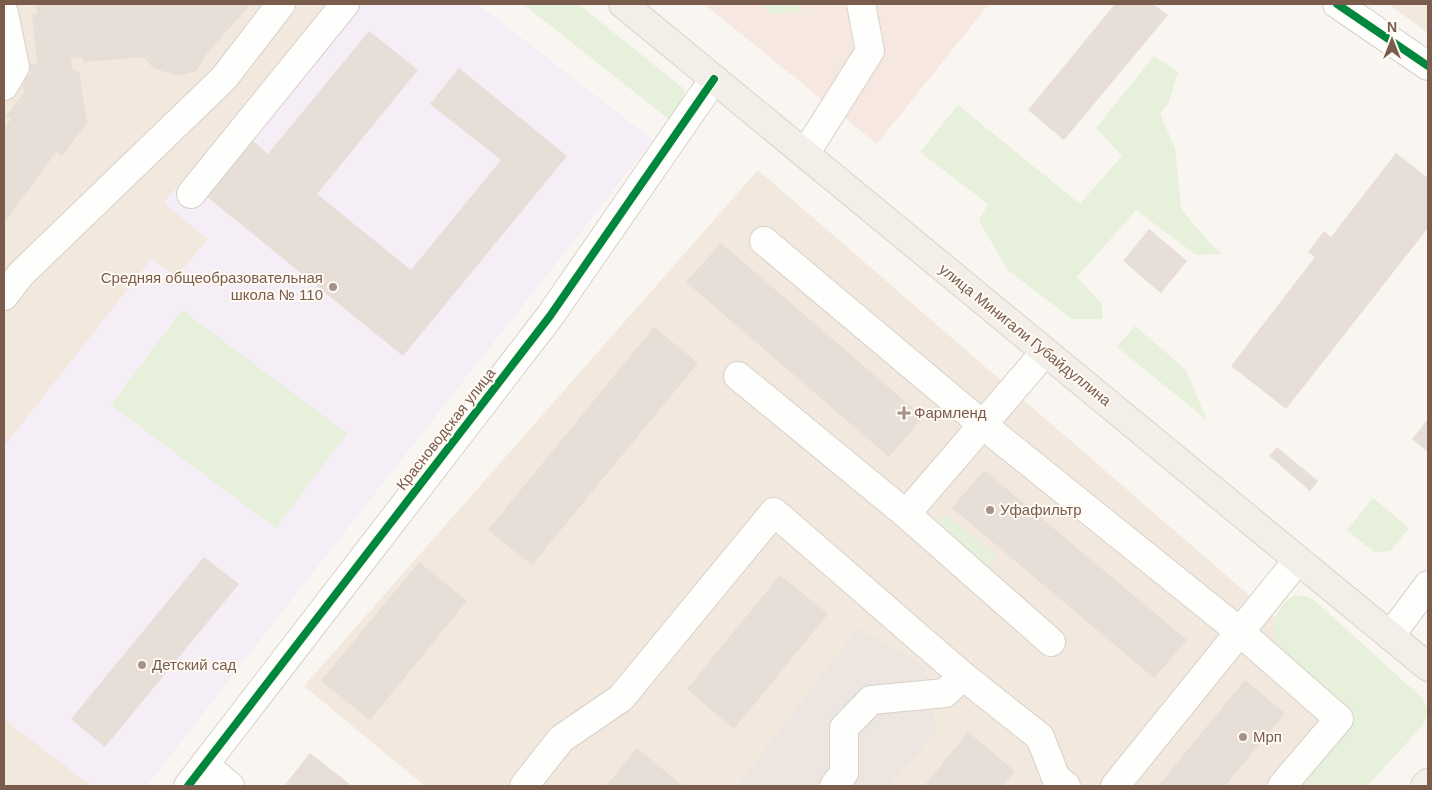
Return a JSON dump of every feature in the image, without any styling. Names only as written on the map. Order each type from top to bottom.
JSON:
[{"type":"main road","name":"улица Минигали Губайдуллина","points":[[622,4],[1428,667]]},
{"type":"main road","points":[[1425,786],[1428,783]]},
{"type":"street","points":[[4,296],[21,274],[224,78],[281,4]]},
{"type":"street","points":[[191,194],[345,4]]},
{"type":"street","points":[[805,154],[870,51],[861,4]]},
{"type":"street","points":[[1353,8],[1428,66]]},
{"type":"street","points":[[4,13],[15,67],[4,86]]},
{"type":"street","name":"Красноводская улица","points":[[188,786],[550,316],[714,79]]},
{"type":"street","points":[[764,242],[983,425],[1240,632],[1339,719],[1282,786]]},
{"type":"street","points":[[906,514],[1045,352]]},
{"type":"street","points":[[738,376],[906,514],[1050,642]]},
{"type":"street","points":[[524,786],[561,739],[621,698],[774,512],[963,676],[1040,737],[1057,783]]},
{"type":"street","points":[[1115,786],[1298,560]]},
{"type":"street","points":[[1390,636],[1428,585]]},
{"type":"street","points":[[834,786],[844,773],[844,728],[871,700],[946,693],[963,676]]},
{"type":"street","points":[[206,765],[230,786]]},
{"type":"shaded area","points":[[4,4],[327,4],[165,203],[208,239],[176,278],[152,259],[4,447]]},
{"type":"shaded area","name":"Средняя общеобразовательная школа № 110","points":[[327,4],[478,4],[653,140],[147,786],[92,786],[4,719],[4,447],[152,258],[176,277],[208,239],[164,203]]},
{"type":"shaded area","points":[[704,4],[989,4],[877,144]]},
{"type":"shaded area","points":[[1389,4],[1428,4],[1428,33]]},
{"type":"shaded area","points":[[758,170],[1392,719],[1333,786],[425,786],[304,686]]},
{"type":"shaded area","points":[[858,628],[924,666],[937,730],[889,786],[737,786]]},
{"type":"shaded area","points":[[4,719],[92,786],[4,786]]},
{"type":"green space","points":[[523,4],[578,4],[684,89],[685,102],[670,120]]},
{"type":"green space","points":[[760,4],[795,4],[804,11],[774,15]]},
{"type":"green space","points":[[1154,56],[1178,72],[1168,104],[1160,114],[1175,148],[1181,209],[1208,241],[1222,254],[1196,255],[1136,210],[1077,277],[1102,304],[1102,319],[1072,319],[1008,270],[979,221],[988,204],[920,152],[958,105],[1080,204],[1122,156],[1096,128]]},
{"type":"green space","points":[[182,310],[347,433],[276,528],[111,405]]},
{"type":"green space","points":[[1135,326],[1185,369],[1207,420],[1117,347]]},
{"type":"green space","points":[[1373,498],[1409,528],[1390,551],[1374,552],[1347,530]]},
{"type":"green space","points":[[946,514],[998,557],[985,573],[933,530]]},
{"type":"green space","points":[[1295,595],[1314,600],[1422,698],[1428,710],[1424,724],[1367,786],[1297,786],[1351,722],[1279,653],[1274,628],[1275,620],[1281,607]]},
{"type":"building","points":[[36,4],[251,4],[208,52],[196,71],[177,76],[153,68],[144,57],[84,62],[82,57],[71,59],[72,69],[79,72],[87,123],[62,156],[56,152],[4,223],[4,128],[11,119],[6,116],[24,93],[22,79],[31,75],[28,64],[37,63],[32,15],[37,14]]},
{"type":"building","points":[[1115,4],[1153,4],[1168,15],[1064,140],[1028,110]]},
{"type":"building","points":[[369,31],[418,70],[317,194],[411,270],[501,160],[430,104],[459,68],[567,156],[403,356],[206,196],[252,140],[268,154]]},
{"type":"building","points":[[1396,153],[1428,178],[1428,228],[1286,409],[1231,366],[1315,257],[1308,252],[1324,231],[1331,237]]},
{"type":"building","points":[[1149,229],[1187,261],[1161,293],[1123,261]]},
{"type":"building","points":[[721,243],[923,417],[889,457],[686,282]]},
{"type":"building","points":[[654,327],[698,363],[532,565],[488,530]]},
{"type":"building","points":[[1428,419],[1428,452],[1412,439]]},
{"type":"building","points":[[1277,447],[1318,481],[1310,491],[1269,456]]},
{"type":"building","points":[[984,470],[1187,640],[1154,678],[952,508]]},
{"type":"building","points":[[204,557],[239,584],[105,747],[71,719]]},
{"type":"building","points":[[419,562],[467,601],[370,720],[321,681]]},
{"type":"building","points":[[780,575],[828,614],[734,729],[687,689]]},
{"type":"building","points":[[1245,680],[1285,713],[1225,786],[1158,786]]},
{"type":"building","points":[[968,732],[1015,771],[1003,786],[924,786]]},
{"type":"building","points":[[637,748],[683,786],[606,786]]},
{"type":"building","points":[[310,753],[352,786],[284,786]]},
{"type":"cycle path","points":[[1337,4],[1428,66]]},
{"type":"cycle path","points":[[188,786],[550,316],[714,79]]},
{"type":"place","name":"Средняя общеобразовательная школа № 110","points":[[333,287]]},
{"type":"place","name":"Фармленд","points":[[904,413]]},
{"type":"place","name":"Уфафильтр","points":[[990,510]]},
{"type":"place","name":"Детский сад","points":[[142,665]]},
{"type":"place","name":"Мрп","points":[[1243,737]]}]
